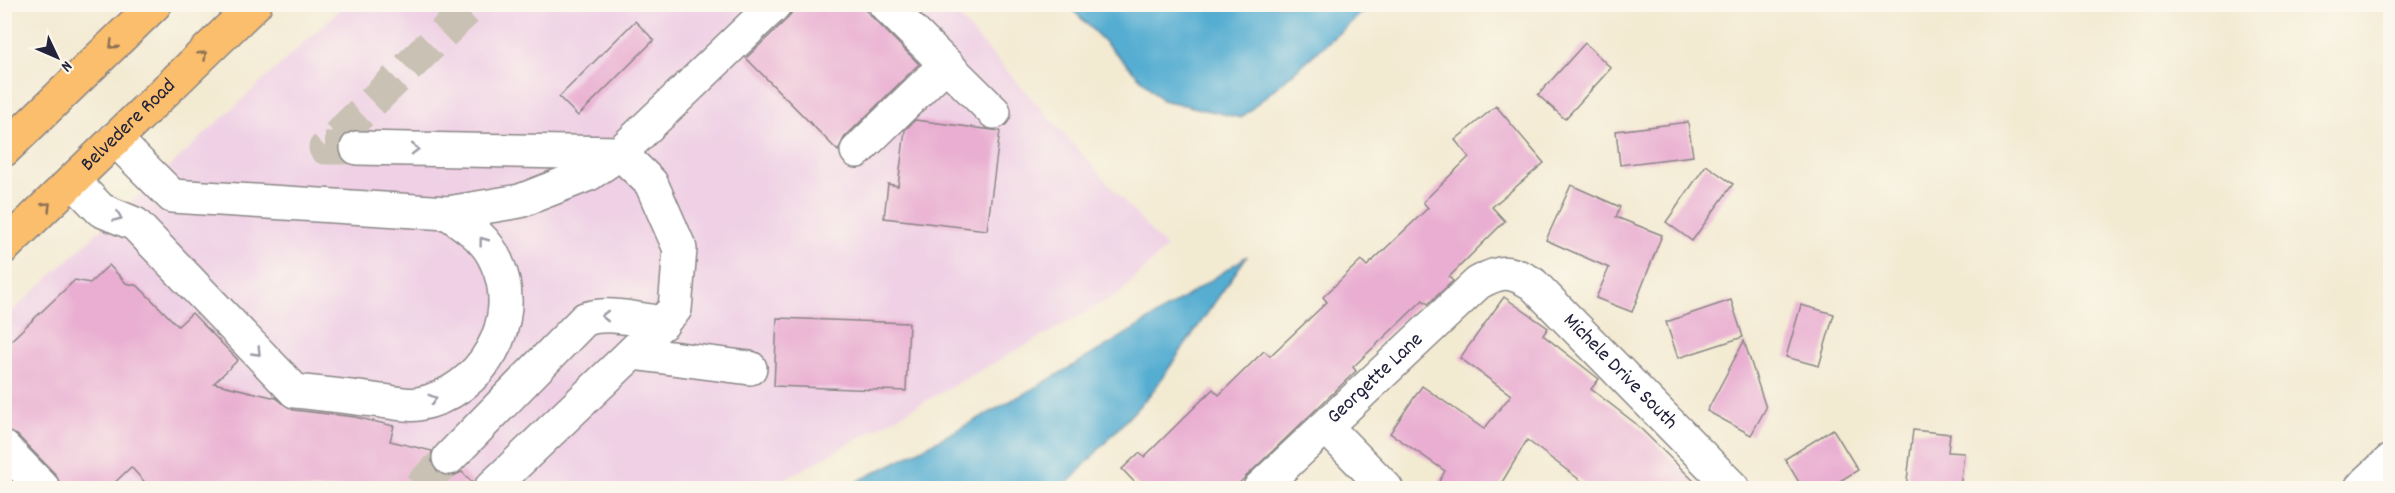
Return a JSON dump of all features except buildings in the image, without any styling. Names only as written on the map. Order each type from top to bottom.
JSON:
[{"type":"main road","points":[[4,150],[155,4]]},
{"type":"main road","name":"Belvedere Road","points":[[4,247],[255,4]]},
{"type":"street","points":[[116,139],[172,196],[448,213],[520,201],[589,174],[620,153],[775,4]]},
{"type":"street","points":[[885,4],[994,112]]},
{"type":"street","points":[[857,151],[946,64]]},
{"type":"street","points":[[357,148],[620,153],[651,183],[680,249],[675,309],[491,489]]},
{"type":"street","points":[[73,181],[102,210],[135,224],[295,391],[416,404],[446,395],[472,377],[492,353],[503,323],[504,292],[497,262],[480,236],[448,213]]},
{"type":"street","name":"Georgette Lane","points":[[1260,489],[1478,283],[1496,273]]},
{"type":"street","name":"Michele Drive South","points":[[1496,273],[1516,274],[1533,284],[1733,489]]},
{"type":"street","points":[[449,458],[585,319],[598,315],[663,323]]},
{"type":"street","points":[[632,353],[750,368]]},
{"type":"street","points":[[1326,427],[1386,489]]},
{"type":"street","points":[[4,448],[43,489]]},
{"type":"street","points":[[2361,489],[2391,461]]},
{"type":"shaded area","points":[[345,5],[948,5],[1166,248],[1120,293],[769,488],[5,488],[5,318]]},
{"type":"water","points":[[1068,5],[1371,5],[1241,118],[1162,100]]},
{"type":"water","points":[[1247,256],[1153,391],[1063,488],[844,488],[1050,379],[1150,319]]},
{"type":"tunnel","points":[[357,148],[325,148],[473,4]]},
{"type":"tunnel","points":[[418,488],[449,458]]}]
